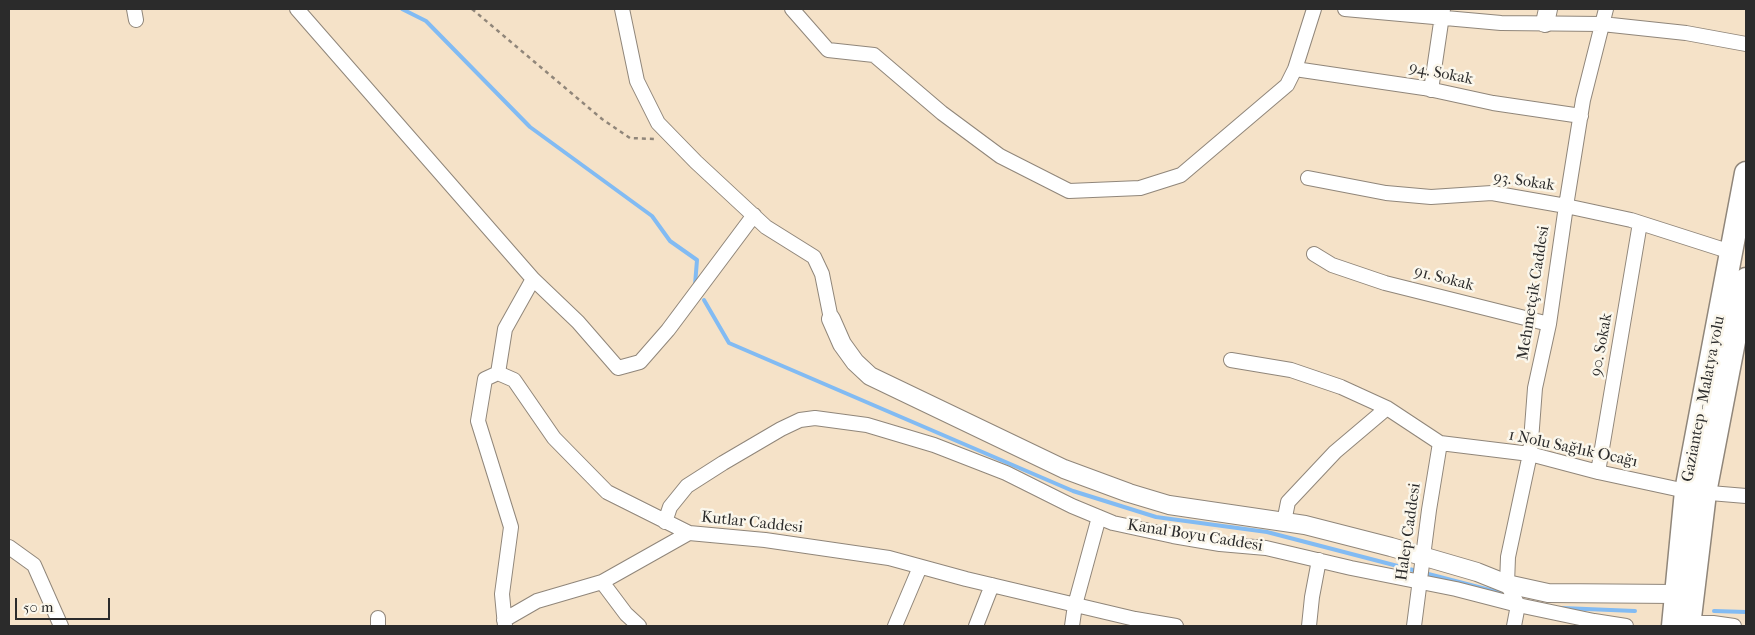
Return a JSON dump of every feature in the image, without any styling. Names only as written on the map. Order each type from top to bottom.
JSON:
[{"type":"highway","name":"Gaziantep - Malatya yolu","points":[[1684,625],[1676,594],[1696,492],[1731,252],[1746,173]]},
{"type":"highway","name":"Gaziantep - Malatya yolu","points":[[1684,625],[1696,492],[1744,301],[1746,279]]},
{"type":"street","points":[[297,9],[533,279],[578,322],[618,368],[640,362],[668,330],[754,215]]},
{"type":"street","points":[[622,9],[638,81],[658,123],[696,162],[766,226],[814,257],[822,274],[831,319]]},
{"type":"street","points":[[792,9],[828,50],[874,55],[942,113],[1000,156],[1069,191],[1140,188],[1181,175],[1287,85],[1314,9]]},
{"type":"street","points":[[1345,9],[1442,13],[1501,23],[1546,16],[1686,33],[1746,44]]},
{"type":"street","name":"Mehmetçik Caddesi","points":[[1507,584],[1508,557],[1530,454],[1535,388],[1549,324],[1581,116],[1606,9]]},
{"type":"street","points":[[1431,90],[1442,13]]},
{"type":"street","name":"94. Sokak","points":[[1294,69],[1581,116]]},
{"type":"street","name":"93. Sokak","points":[[1308,178],[1386,194],[1431,197],[1492,193],[1566,206],[1640,223],[1731,252]]},
{"type":"street","name":"90. Sokak","points":[[1598,472],[1640,223]]},
{"type":"street","name":"91. Sokak","points":[[1314,254],[1332,265],[1386,283],[1549,324]]},
{"type":"street","points":[[504,623],[502,594],[511,526],[478,421],[485,380],[498,373],[505,329],[533,279]]},
{"type":"street","name":"Kanal Boyu Caddesi","points":[[831,319],[842,344],[855,362],[870,376],[1064,469],[1129,493],[1169,505],[1305,525],[1423,556],[1477,572],[1507,584],[1548,593],[1676,594]]},
{"type":"street","name":"1 Nolu Sağlık Ocağı","points":[[1231,360],[1291,370],[1342,388],[1387,408],[1440,443],[1530,454],[1598,472],[1696,492],[1746,496]]},
{"type":"street","name":"Kutlar Caddesi","points":[[498,373],[514,380],[554,438],[607,492],[688,533],[765,540],[889,558],[1075,605],[1176,626]]},
{"type":"street","points":[[1284,522],[1288,502],[1334,452],[1387,408]]},
{"type":"street","name":"Kanal Boyu Caddesi","points":[[666,545],[670,524],[670,506],[687,486],[781,429],[800,420],[815,418],[867,426],[934,445],[1006,473],[1113,523],[1220,544],[1266,548],[1456,589],[1594,622],[1626,626]]},
{"type":"street","name":"Halep Caddesi","points":[[1414,626],[1440,443]]},
{"type":"street","points":[[1072,626],[1075,605],[1100,517]]},
{"type":"street","points":[[504,623],[536,601],[602,582],[688,533]]},
{"type":"street","points":[[9,547],[34,565],[61,626]]},
{"type":"street","points":[[1309,626],[1312,597],[1320,560]]},
{"type":"street","points":[[895,626],[920,567]]},
{"type":"street","points":[[602,582],[626,614],[639,626]]},
{"type":"street","points":[[1507,584],[1518,605],[1514,626]]},
{"type":"street","points":[[976,626],[992,585]]},
{"type":"street","points":[[1684,625],[1713,623],[1734,626]]},
{"type":"path","points":[[472,9],[602,119],[630,138],[659,139]]},
{"type":"waterway","points":[[402,9],[426,21],[530,127],[652,216],[670,241],[697,260],[695,285]]},
{"type":"waterway","points":[[704,300],[729,343],[1073,491],[1156,517],[1267,532],[1509,595]]},
{"type":"waterway","points":[[1562,608],[1635,611]]},
{"type":"waterway","points":[[1714,611],[1746,612]]}]
